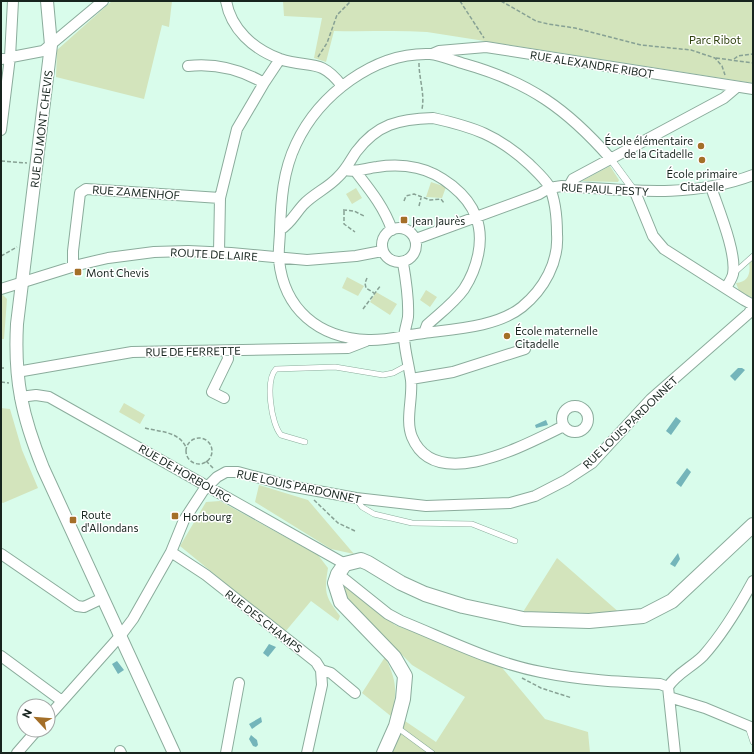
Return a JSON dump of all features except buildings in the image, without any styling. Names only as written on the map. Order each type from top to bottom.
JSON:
[{"type":"main road","points":[[384,753],[396,726],[403,699],[405,676],[394,657],[341,602],[336,584],[342,569],[361,560],[401,583],[425,594],[463,606],[523,619],[597,620],[643,616],[672,601],[753,525]]},
{"type":"street","points":[[1,123],[5,58],[13,1]]},
{"type":"street","name":"RUE DU MONT CHEVIS","points":[[47,1],[51,45],[18,324],[17,372],[20,397],[28,431],[43,468],[103,598],[122,635],[174,753]]},
{"type":"street","points":[[5,58],[43,51],[103,1]]},
{"type":"street","points":[[226,1],[234,25],[249,42],[280,59],[315,65],[327,69],[342,86]]},
{"type":"street","name":"RUE ALEXANDRE RIBOT","points":[[432,54],[439,51],[486,47],[753,89]]},
{"type":"street","points":[[280,230],[289,224],[303,206],[317,192],[337,179],[345,170],[366,138],[384,126],[407,119],[420,118],[432,118],[468,126],[492,137],[514,151],[542,177],[549,188],[557,222],[558,243],[555,260],[548,276],[536,295],[521,308],[506,316],[475,326],[368,340],[345,337],[327,332],[300,313],[289,298],[282,276],[279,258],[281,198],[296,144],[312,116],[342,86],[369,68],[394,59],[419,54],[432,54],[496,74],[516,82],[550,101],[587,132],[610,158],[635,192],[653,236],[664,249],[753,305]]},
{"type":"street","points":[[219,252],[220,198],[237,129],[280,59]]},
{"type":"street","points":[[188,66],[202,64],[234,69],[264,83]]},
{"type":"street","points":[[569,186],[573,179],[724,98],[732,86]]},
{"type":"street","points":[[345,170],[356,172],[376,167],[403,166],[418,168],[448,183],[462,196],[476,217],[480,238],[478,257],[473,271],[464,289],[427,325],[424,333]]},
{"type":"street","points":[[356,172],[375,196],[387,216],[392,230]]},
{"type":"street","name":"RUE PAUL PESTY","points":[[416,239],[539,194],[549,188],[569,186],[635,192],[685,191],[732,183],[753,175]]},
{"type":"street","points":[[711,187],[731,252],[733,274],[726,288]]},
{"type":"street","name":"RUE ZAMENHOF","points":[[73,266],[73,251],[80,193],[86,189],[220,198]]},
{"type":"street","points":[[403,228],[408,230],[416,239],[417,245],[413,257],[403,263],[398,263],[388,259],[382,251],[382,241],[387,232],[392,230],[403,228]]},
{"type":"street","name":"ROUTE DE LAIRE","points":[[1,289],[73,266],[108,258],[154,252],[219,252],[308,260],[356,256],[382,251]]},
{"type":"street","points":[[403,263],[406,281],[408,318],[404,336],[411,379],[412,398],[409,423],[411,436],[416,446],[424,454],[434,460],[452,463],[470,463],[502,455],[564,426]]},
{"type":"street","name":"RUE LOUIS PARDONNET","points":[[56,708],[122,635],[133,619],[170,552],[184,520],[207,486],[217,477],[226,472],[238,472],[290,486],[356,498],[426,506],[510,503],[535,496],[566,480],[592,463],[651,399],[749,313],[753,305]]},
{"type":"street","name":"RUE DE FERRETTE","points":[[17,372],[132,352],[348,348],[368,340]]},
{"type":"street","points":[[411,379],[454,372],[525,349]]},
{"type":"street","points":[[224,398],[212,392],[228,359],[227,351]]},
{"type":"street","name":"RUE DE HORBOURG","points":[[20,397],[36,395],[49,397],[207,486],[342,569],[388,614],[410,625],[508,664],[541,672],[593,680],[660,684],[669,692],[750,727]]},
{"type":"street","name":"RUE DES CHAMPS","points":[[170,552],[206,575],[316,662],[321,670],[331,673],[355,693]]},
{"type":"street","points":[[1,554],[77,606],[84,607],[103,598]]},
{"type":"street","points":[[675,753],[669,692],[673,680],[694,664],[704,654],[739,605],[753,581]]},
{"type":"street","points":[[1,656],[62,701]]},
{"type":"street","points":[[307,753],[322,686],[321,670]]},
{"type":"street","points":[[226,753],[239,683]]},
{"type":"street","points":[[17,753],[30,738]]},
{"type":"lane","points":[[733,274],[753,256]]},
{"type":"lane","points":[[305,442],[281,435],[274,423],[270,378],[276,369],[335,367],[382,375],[393,373],[408,365]]},
{"type":"lane","points":[[356,498],[362,507],[374,514],[412,523],[472,524],[515,541]]},
{"type":"lane","points":[[396,726],[432,753]]},
{"type":"lane","points":[[750,727],[753,742]]},
{"type":"path","points":[[315,65],[327,42],[337,15],[351,1]]},
{"type":"path","points":[[460,1],[483,35],[486,47]]},
{"type":"path","points":[[501,1],[536,21],[548,24],[575,28],[641,46],[691,50],[714,58],[753,63]]},
{"type":"path","points":[[419,54],[419,78],[424,100],[420,118]]},
{"type":"path","points":[[733,60],[738,56],[753,54]]},
{"type":"path","points":[[714,58],[722,66],[732,86]]},
{"type":"path","points":[[1,161],[37,164]]},
{"type":"path","points":[[404,202],[406,196],[411,194],[430,200],[438,198],[444,203]]},
{"type":"path","points":[[420,206],[421,198]]},
{"type":"path","points":[[355,232],[344,224],[343,210],[354,211],[364,216]]},
{"type":"path","points":[[1,256],[7,254],[14,248],[27,247]]},
{"type":"path","points":[[367,278],[365,282],[366,288],[374,293]]},
{"type":"path","points":[[363,309],[381,285]]},
{"type":"path","points":[[145,428],[172,434],[180,438],[186,447],[186,455],[191,461],[199,464],[206,461],[211,454],[208,442],[200,438],[195,439],[186,447]]},
{"type":"path","points":[[206,461],[211,466]]},
{"type":"path","points":[[312,490],[313,499],[338,523],[355,531]]},
{"type":"path","points":[[508,664],[514,672],[527,681],[572,698]]},
{"type":"green space","points":[[112,1],[172,1],[169,27],[162,25],[144,99],[56,77],[57,50]]},
{"type":"green space","name":"Parc Ribot","points":[[283,1],[753,1],[753,83],[415,31],[334,31],[326,62],[314,58],[322,18],[284,16]]},
{"type":"green space","points":[[610,166],[619,180],[618,182],[582,181]]},
{"type":"green space","points":[[431,182],[446,187],[442,198],[426,197]]},
{"type":"green space","points":[[356,188],[362,198],[352,204],[346,194]]},
{"type":"green space","points":[[753,259],[753,298],[739,291],[736,283],[743,281],[748,277],[750,270],[749,262]]},
{"type":"green space","points":[[347,277],[364,286],[358,296],[342,288]]},
{"type":"green space","points":[[426,290],[437,297],[430,307],[420,300]]},
{"type":"green space","points":[[376,292],[397,304],[390,315],[370,302]]},
{"type":"green space","points":[[3,295],[7,299],[4,339],[1,339],[1,296]]},
{"type":"green space","points":[[124,403],[145,415],[140,424],[119,412]]},
{"type":"green space","points":[[1,408],[10,409],[22,450],[38,488],[3,503],[1,502]]},
{"type":"green space","points":[[259,485],[308,500],[354,554],[331,549],[255,502]]},
{"type":"green space","points":[[220,501],[318,555],[328,568],[326,589],[331,604],[340,616],[338,621],[311,601],[285,632],[180,546],[206,502]]},
{"type":"green space","points":[[557,558],[621,614],[579,616],[523,612]]},
{"type":"green space","points":[[342,582],[395,625],[499,664],[545,719],[588,732],[590,753],[392,753],[405,721],[436,742],[465,697],[412,665],[346,598]]},
{"type":"green space","points":[[385,657],[392,673],[395,686],[395,700],[392,717],[362,693]]},
{"type":"water","points":[[738,368],[745,370],[735,381],[730,376]]},
{"type":"water","points":[[676,417],[681,421],[671,435],[666,431]]},
{"type":"water","points":[[546,420],[548,425],[536,428],[535,425]]},
{"type":"water","points":[[687,468],[691,472],[681,487],[676,483]]},
{"type":"water","points":[[678,553],[680,559],[675,567],[670,564]]},
{"type":"water","points":[[269,644],[276,647],[268,657],[263,653]]},
{"type":"water","points":[[117,661],[124,670],[118,674],[112,664]]},
{"type":"water","points":[[261,717],[262,722],[252,729],[249,724]]},
{"type":"water","points":[[251,735],[257,740],[258,745],[256,747],[253,746],[249,739]]},
{"type":"place","name":"École élémentaire de la Citadelle","points":[[701,146]]},
{"type":"place","name":"École primaire Citadelle","points":[[702,160]]},
{"type":"place","name":"Jean Jaurès","points":[[404,220]]},
{"type":"place","name":"Mont Chevis","points":[[78,272]]},
{"type":"place","name":"École maternelle Citadelle","points":[[507,336]]},
{"type":"place","name":"Horbourg","points":[[175,516]]},
{"type":"place","name":"Route d'Allondans","points":[[73,520]]}]
